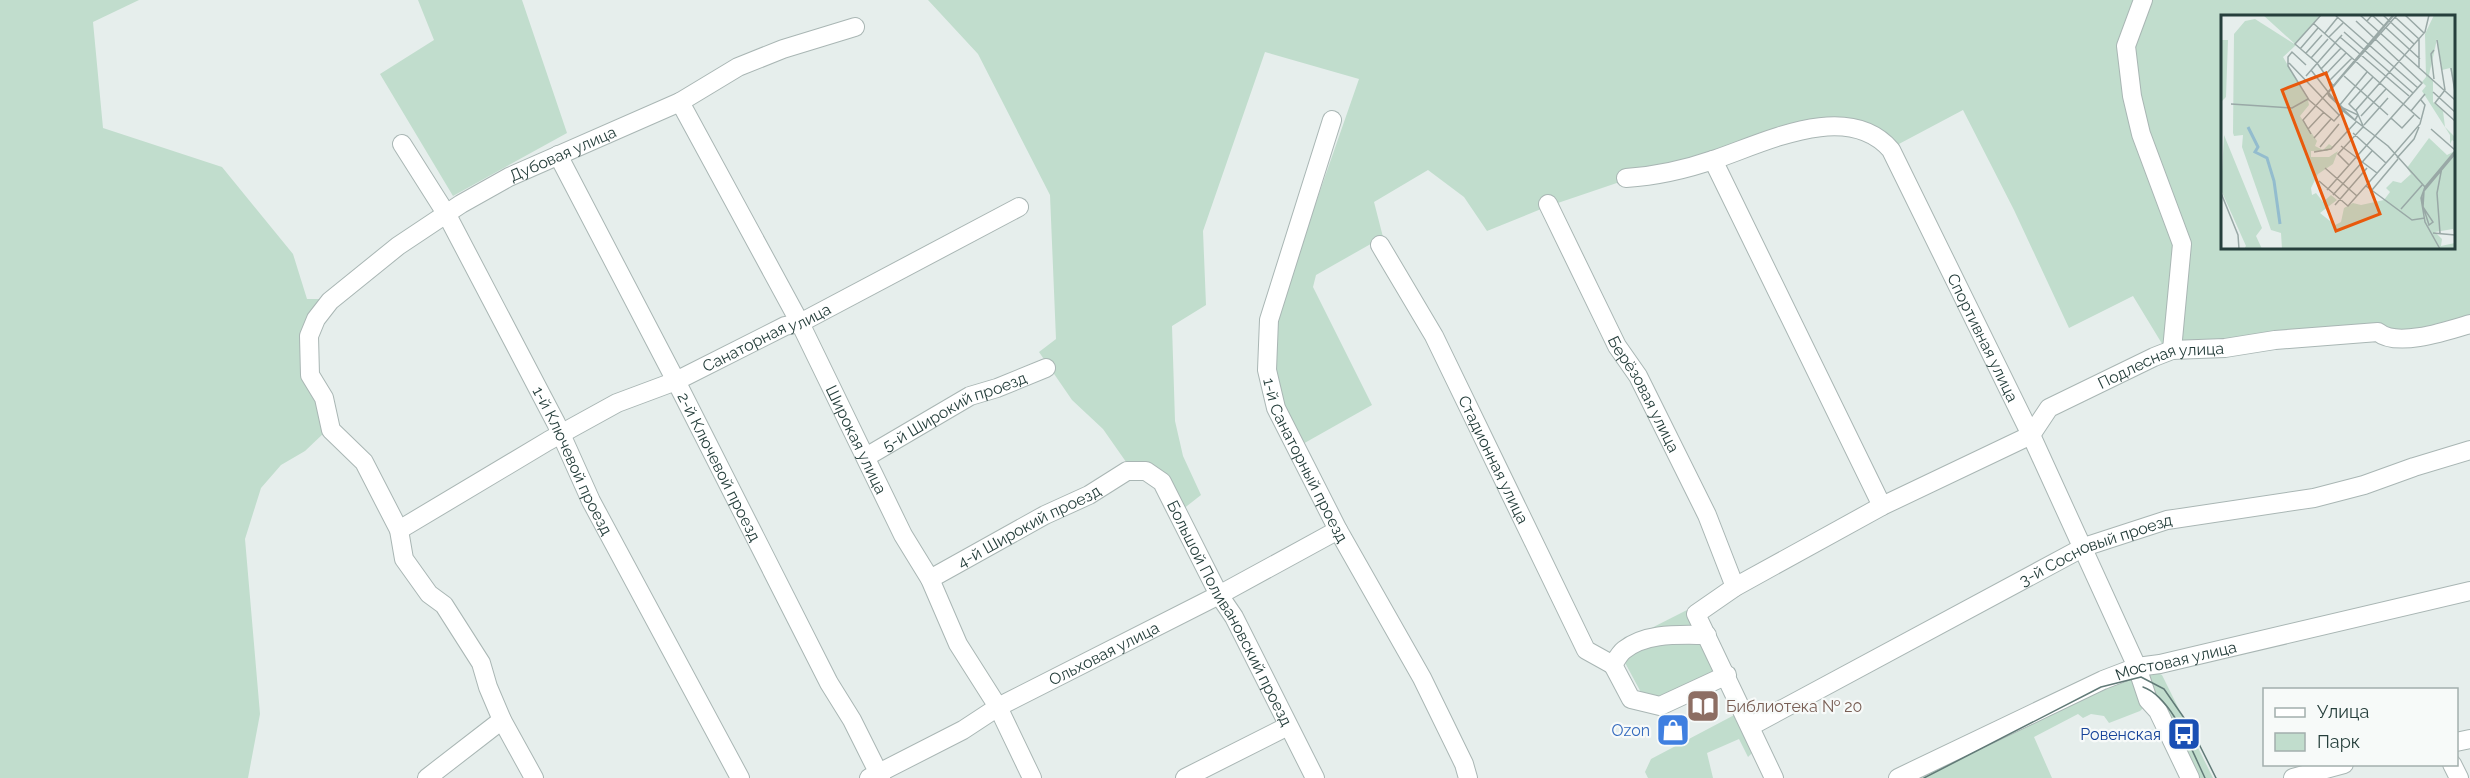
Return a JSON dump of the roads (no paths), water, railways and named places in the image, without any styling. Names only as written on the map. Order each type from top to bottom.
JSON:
[{"type":"street","points":[[2143,0],[2126,46],[2132,96],[2141,134],[2182,244],[2172,350]]},
{"type":"street","name":"Дубовая улица","points":[[399,530],[364,462],[331,430],[324,398],[310,375],[309,336],[316,319],[330,301],[398,246],[447,215],[460,204],[509,177],[680,102],[738,67],[783,49],[855,27]]},
{"type":"street","name":"Широкая улица","points":[[680,102],[800,323],[903,535],[930,579],[958,644],[998,707],[1032,778]]},
{"type":"street","name":"1-й Санаторный проезд","points":[[1332,120],[1269,320],[1267,370],[1276,408],[1338,530],[1422,678],[1464,764],[1468,778]]},
{"type":"street","name":"Спортивная улица","points":[[1626,178],[1652,176],[1713,160],[1800,129],[1838,126],[1869,132],[1882,139],[1891,150],[2031,435],[2138,667],[2148,700],[2158,711],[2190,778]]},
{"type":"street","name":"1-й Ключевой проезд","points":[[402,144],[447,215],[570,452],[591,501],[740,778]]},
{"type":"street","name":"2-й Ключевой проезд","points":[[558,155],[829,683],[852,720],[876,776]]},
{"type":"street","points":[[1713,160],[1882,506]]},
{"type":"street","name":"Берёзовая улица","points":[[1548,204],[1617,346],[1638,376],[1707,515],[1735,587]]},
{"type":"street","name":"Санаторная улица","points":[[399,530],[617,403],[676,381],[785,326],[800,323],[1019,207]]},
{"type":"street","name":"Стадионная улица","points":[[1380,245],[1434,336],[1586,651],[1613,665]]},
{"type":"street","name":"Подлесная улица","points":[[2031,435],[2049,408],[2172,350],[2225,348],[2276,340],[2378,332],[2388,338],[2406,338],[2438,334],[2470,324]]},
{"type":"street","name":"5-й Широкий проезд","points":[[866,457],[970,396],[998,388],[1046,368]]},
{"type":"street","points":[[1774,778],[1696,614],[1735,587],[1882,506],[2031,435]]},
{"type":"street","name":"3-й Сосновый проезд","points":[[1751,726],[2084,547],[2167,520],[2314,498],[2364,485],[2414,466],[2470,450]]},
{"type":"street","name":"4-й Широкий проезд","points":[[930,579],[1046,515],[1089,495],[1127,471]]},
{"type":"street","name":"Большой Поливановский проезд","points":[[1127,471],[1146,471],[1162,482],[1219,595],[1234,617],[1315,778]]},
{"type":"street","points":[[399,530],[404,559],[429,594],[444,605],[481,663],[502,720],[534,778]]},
{"type":"street","name":"Ольховая улица","points":[[876,776],[963,730],[998,707],[1219,595],[1338,530]]},
{"type":"street","name":"Мостовая улица","points":[[1898,778],[2103,680],[2138,667],[2160,664],[2470,591]]},
{"type":"street","points":[[1707,635],[1669,634],[1649,638],[1624,650],[1613,665],[1631,699],[1660,706],[1727,675]]},
{"type":"street","points":[[427,778],[502,720]]},
{"type":"street","points":[[1185,778],[1288,726]]},
{"type":"street","points":[[2293,778],[2334,770]]},
{"type":"tram line","points":[[1924,778],[2101,687],[2141,677],[2164,689],[2191,728],[2216,778]]},
{"type":"tram line","points":[[2143,687],[2153,693],[2172,713],[2205,778]]},
{"type":"place","name":"Библиотека № 20","points":[[1703,706]]},
{"type":"place","name":"Ozon","points":[[1673,730]]},
{"type":"place","name":"Ровенская","points":[[2184,734]]}]
